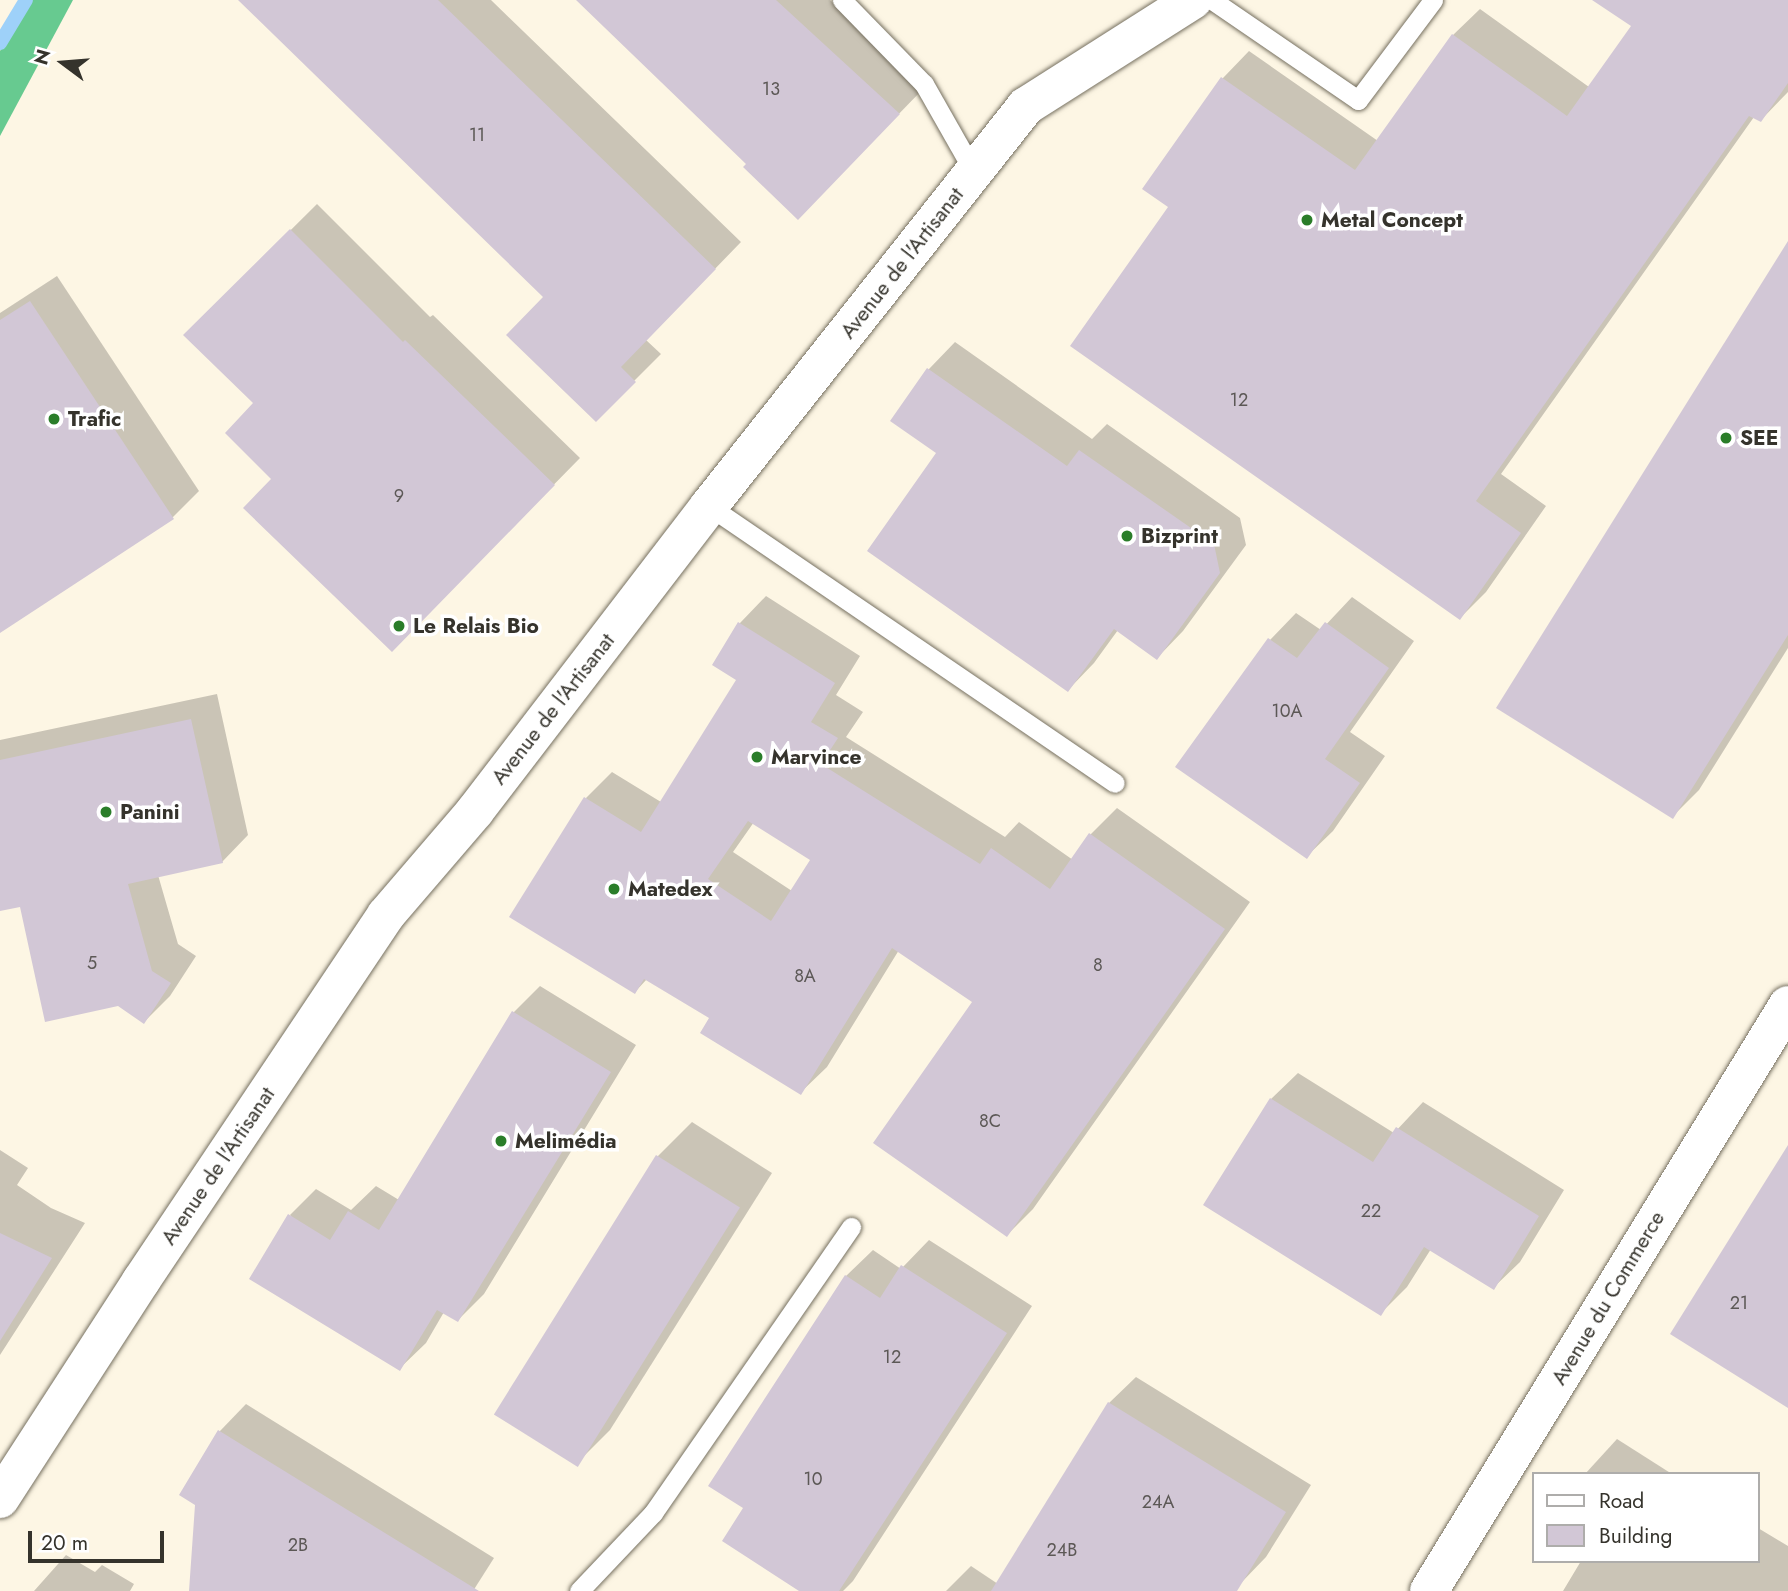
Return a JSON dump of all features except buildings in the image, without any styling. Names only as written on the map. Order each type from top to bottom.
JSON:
[{"type":"street","name":"Avenue de l'Artisanat","points":[[0,1499],[386,915],[475,811],[709,506],[1026,106],[1193,0]]},
{"type":"street","name":"Avenue du Commerce","points":[[1429,1591],[1788,1005]]},
{"type":"lane","points":[[842,0],[925,84],[974,172]]},
{"type":"lane","points":[[1212,0],[1358,100],[1433,0]]},
{"type":"lane","points":[[709,506],[1115,783]]},
{"type":"lane","points":[[579,1591],[653,1513],[851,1227]]},
{"type":"green space","points":[[31,0],[73,0],[0,136],[0,51]]},
{"type":"waterway","points":[[0,43],[26,0]]},
{"type":"place","name":"Metal Concept","points":[[1307,220]]},
{"type":"place","name":"Trafic","points":[[54,419]]},
{"type":"place","name":"SEE","points":[[1726,438]]},
{"type":"place","name":"Bizprint","points":[[1127,536]]},
{"type":"place","name":"Le Relais Bio","points":[[399,626]]},
{"type":"place","name":"Marvince","points":[[757,757]]},
{"type":"place","name":"Panini","points":[[106,812]]},
{"type":"place","name":"Matedex","points":[[614,889]]},
{"type":"place","name":"Melimédia","points":[[501,1141]]}]
